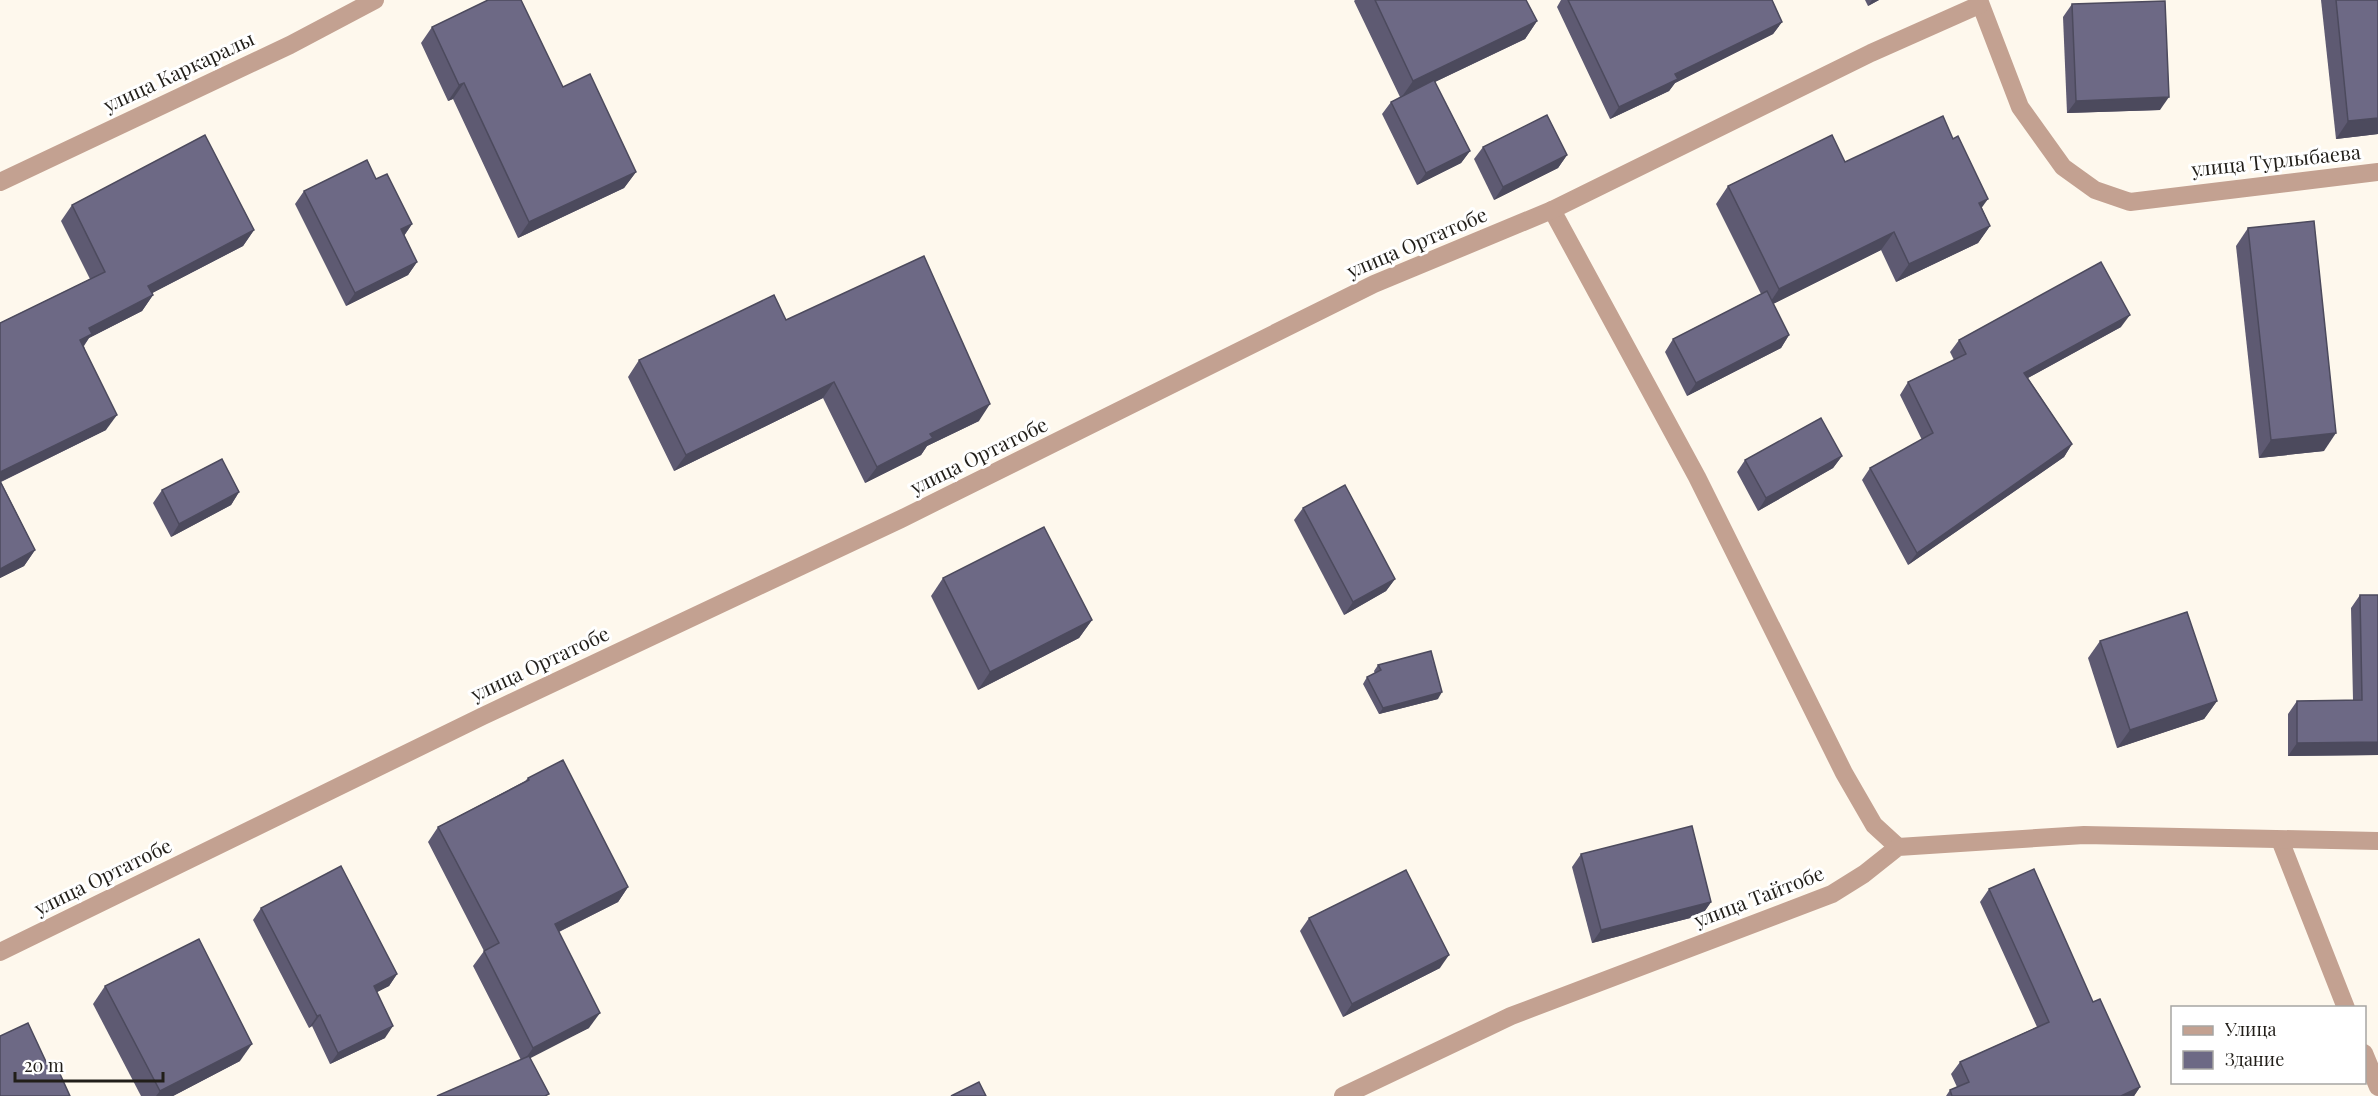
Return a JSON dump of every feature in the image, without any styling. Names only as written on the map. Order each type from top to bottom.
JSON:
[{"type":"street","name":"улица Каркаралы","points":[[0,182],[290,45],[375,0]]},
{"type":"street","name":"улица Турлыбаева","points":[[1979,2],[2020,107],[2063,167],[2095,190],[2130,202],[2180,194],[2378,172]]},
{"type":"street","name":"улица Ортатобе","points":[[0,952],[483,716],[901,519],[1374,284],[1552,210],[1979,2]]},
{"type":"street","points":[[1552,210],[1698,477],[1844,773],[1874,825],[1898,848],[2084,835],[2378,841]]},
{"type":"street","points":[[2280,840],[2345,1006]]},
{"type":"street","name":"улица Тайтобе","points":[[1343,1096],[1511,1016],[1832,894],[1864,874],[1898,848]]},
{"type":"street","points":[[2366,1058],[2378,1087]]},
{"type":"building","points":[[488,0],[521,0],[563,87],[590,74],[636,172],[529,222],[464,83],[459,85],[432,27]]},
{"type":"building","points":[[1375,0],[1526,0],[1537,21],[1413,81]]},
{"type":"building","points":[[1568,0],[1772,0],[1782,22],[1675,74],[1678,79],[1619,107]]},
{"type":"building","points":[[2336,0],[2378,0],[2378,118],[2348,121]]},
{"type":"building","points":[[2165,1],[2169,97],[2076,101],[2072,4]]},
{"type":"building","points":[[1434,80],[1470,151],[1426,173],[1391,102]]},
{"type":"building","points":[[1547,115],[1567,155],[1503,187],[1483,147]]},
{"type":"building","points":[[1943,116],[1953,139],[1958,136],[1988,199],[1979,203],[1990,226],[1909,264],[1894,232],[1779,289],[1728,186],[1832,135],[1845,162]]},
{"type":"building","points":[[205,135],[254,230],[148,286],[153,295],[89,328],[92,334],[80,340],[117,415],[0,472],[0,323],[105,272],[72,205]]},
{"type":"building","points":[[367,160],[376,179],[387,174],[412,224],[401,229],[417,262],[355,293],[304,191]]},
{"type":"building","points":[[2314,221],[2336,433],[2271,440],[2248,228]]},
{"type":"building","points":[[924,256],[990,404],[930,434],[933,438],[877,467],[834,382],[686,455],[639,360],[774,295],[786,320]]},
{"type":"building","points":[[2101,262],[2130,315],[2024,373],[2072,444],[1917,553],[1870,468],[1933,433],[1908,382],[1966,354],[1959,340]]},
{"type":"building","points":[[1767,291],[1789,335],[1696,383],[1673,339]]},
{"type":"building","points":[[1821,418],[1842,456],[1766,498],[1745,460]]},
{"type":"building","points":[[222,459],[239,492],[179,524],[162,490]]},
{"type":"building","points":[[0,481],[35,550],[0,569]]},
{"type":"building","points":[[1345,485],[1395,579],[1353,602],[1303,508]]},
{"type":"building","points":[[1044,527],[1092,620],[990,672],[943,578]]},
{"type":"building","points":[[2360,595],[2378,595],[2378,742],[2297,743],[2297,701],[2362,700]]},
{"type":"building","points":[[2187,612],[2217,701],[2130,730],[2100,641]]},
{"type":"building","points":[[1431,651],[1442,692],[1383,708],[1367,677],[1381,670],[1378,665]]},
{"type":"building","points":[[563,760],[628,887],[555,924],[600,1013],[533,1048],[484,951],[499,943],[438,827]]},
{"type":"building","points":[[1692,826],[1711,902],[1601,930],[1581,854]]},
{"type":"building","points":[[341,866],[397,974],[374,986],[393,1026],[338,1053],[320,1015],[317,1016],[261,908]]},
{"type":"building","points":[[2034,869],[2093,1002],[2100,999],[2140,1087],[2121,1096],[1952,1096],[1950,1090],[1969,1082],[1960,1062],[2049,1022],[1989,889]]},
{"type":"building","points":[[1406,870],[1449,955],[1352,1004],[1309,918]]},
{"type":"building","points":[[199,939],[252,1044],[160,1091],[105,986]]},
{"type":"building","points":[[28,1023],[48,1066],[55,1063],[70,1096],[0,1096],[0,1036]]},
{"type":"building","points":[[529,1056],[549,1094],[545,1096],[437,1096]]},
{"type":"building","points":[[979,1082],[986,1096],[951,1096]]}]
